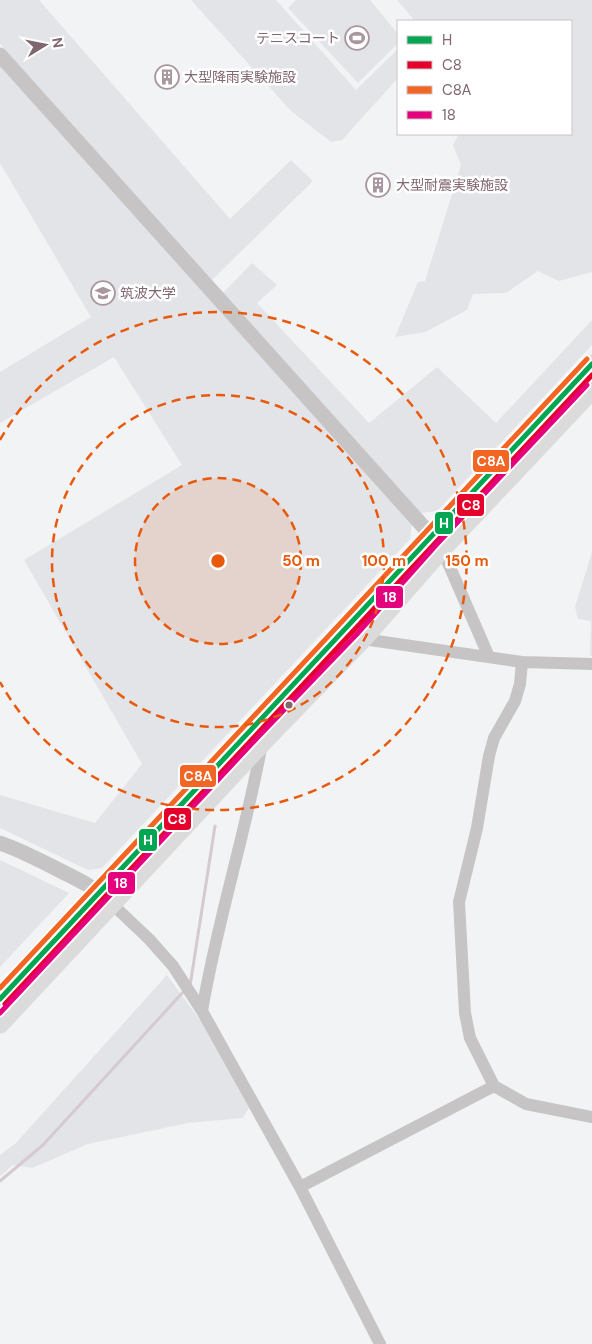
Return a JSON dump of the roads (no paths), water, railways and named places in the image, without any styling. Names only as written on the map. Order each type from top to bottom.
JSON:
[{"type":"main road","points":[[0,1024],[106,898],[437,542],[592,364]]},
{"type":"main road","points":[[0,999],[106,898],[262,742],[363,638],[437,542],[592,390]]},
{"type":"street","points":[[0,54],[437,542],[488,657]]},
{"type":"street","points":[[363,638],[522,662],[588,664],[592,676]]},
{"type":"street","points":[[522,662],[520,684],[515,701],[494,738],[489,756],[477,828],[459,902],[465,1013],[470,1038],[494,1086],[526,1104],[592,1117]]},
{"type":"street","points":[[202,1011],[210,965],[253,795],[262,742]]},
{"type":"street","points":[[0,843],[27,854],[106,898],[149,939],[173,966],[202,1011],[300,1187],[380,1344]]},
{"type":"street","points":[[300,1187],[494,1086]]},
{"type":"waterway","points":[[190,986],[215,826]]},
{"type":"waterway","points":[[0,1181],[43,1145],[185,990]]},
{"type":"place","name":"テニスコート","points":[[357,38]]},
{"type":"place","name":"大型降雨実験施設","points":[[167,77]]},
{"type":"place","name":"大型耐震実験施設","points":[[378,185]]},
{"type":"place","name":"筑波大学","points":[[103,293]]}]
